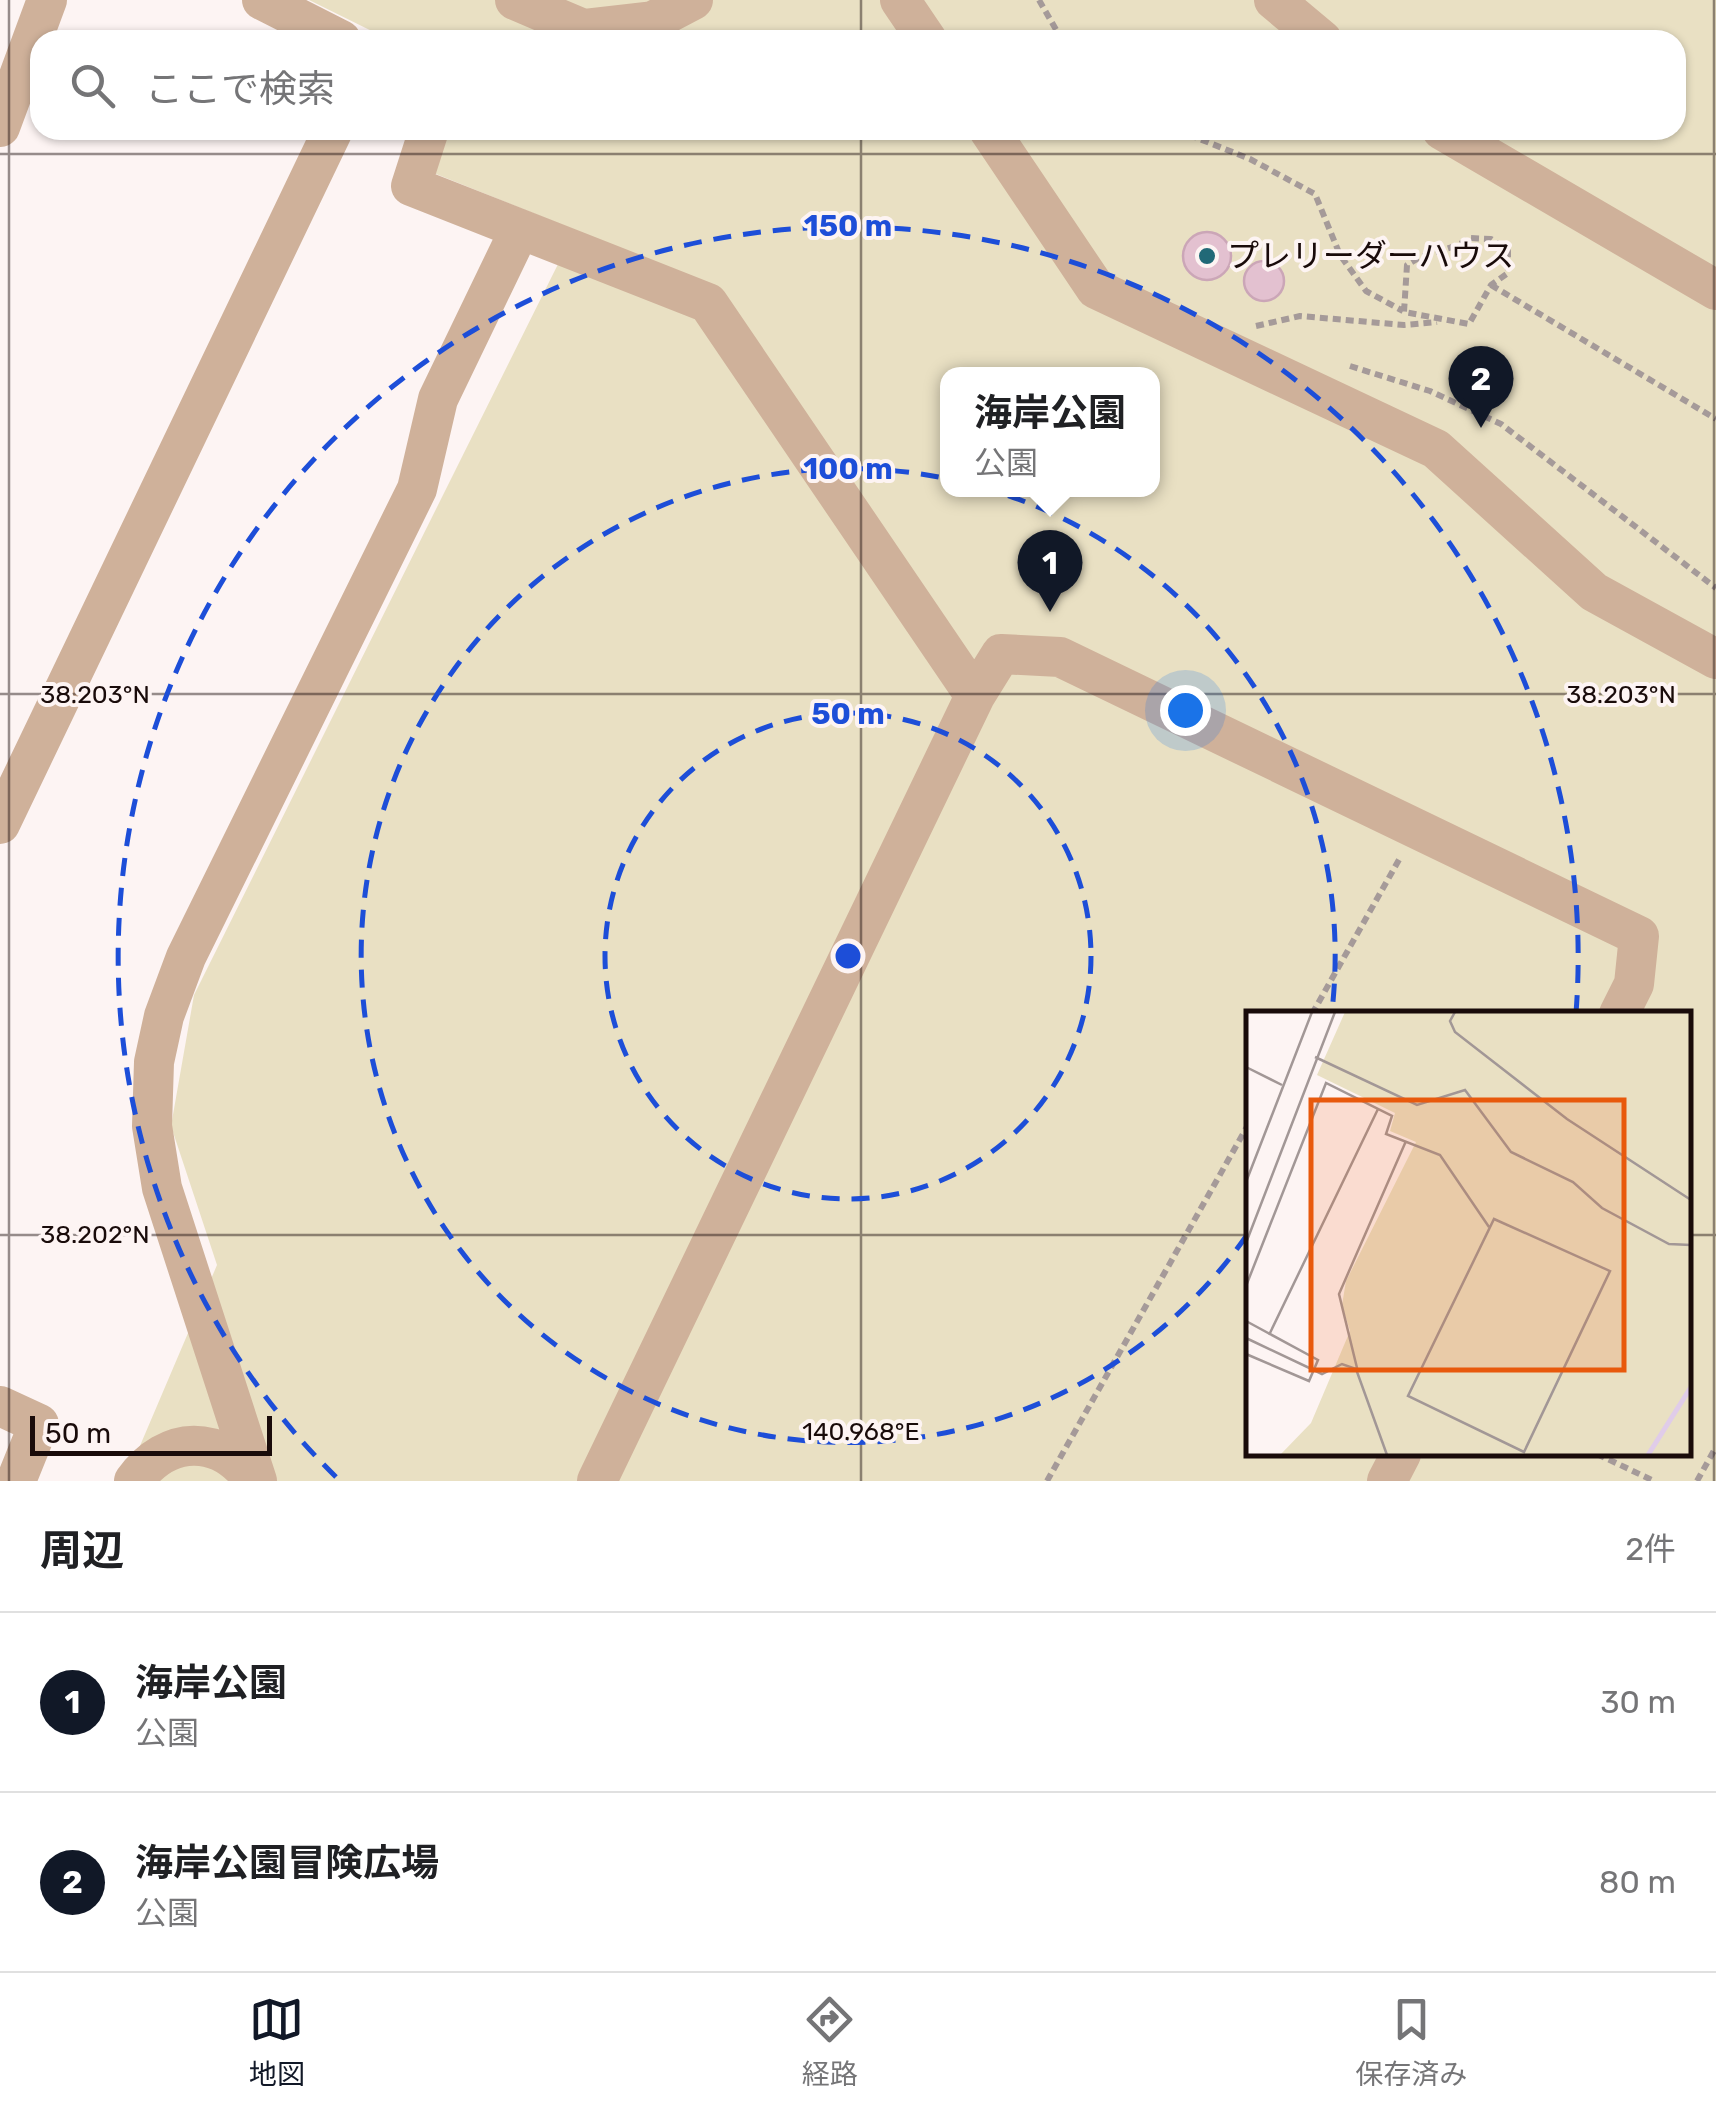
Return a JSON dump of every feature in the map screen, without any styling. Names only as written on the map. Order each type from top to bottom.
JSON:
[{"type":"street","points":[[36,30],[47,0]]},
{"type":"street","points":[[262,0],[322,30]]},
{"type":"street","points":[[515,0],[583,29],[652,21],[693,0]]},
{"type":"street","points":[[900,0],[920,30]]},
{"type":"street","points":[[1274,0],[1310,30]]},
{"type":"street","points":[[0,126],[30,46]]},
{"type":"street","points":[[0,824],[328,140]]},
{"type":"street","points":[[427,140],[411,186],[708,303],[975,696]]},
{"type":"street","points":[[995,140],[1096,289],[1436,449],[1594,592],[1716,660]]},
{"type":"street","points":[[1459,140],[1716,290]]},
{"type":"street","points":[[255,1481],[162,1188],[152,1126],[154,1062],[164,1016],[186,957],[417,489],[438,399],[520,229]]},
{"type":"street","points":[[597,1481],[975,696],[1001,654],[1060,657],[1639,936],[1634,984],[1620,1011]]},
{"type":"street","points":[[0,1406],[39,1424],[16,1481],[0,1474]]},
{"type":"street","points":[[134,1481],[149,1460],[170,1446],[196,1446],[224,1454],[255,1481]]},
{"type":"street","points":[[1388,1481],[1400,1456]]},
{"type":"path","points":[[1039,0],[1056,30]]},
{"type":"path","points":[[1202,140],[1250,159],[1315,194],[1340,255],[1366,292],[1404,312],[1469,324],[1491,286],[1508,273],[1508,252],[1491,239],[1471,238],[1451,252],[1427,252],[1407,265],[1404,312]]},
{"type":"path","points":[[1491,286],[1716,420]]},
{"type":"path","points":[[1250,327],[1300,316],[1404,326],[1441,321]]},
{"type":"path","points":[[1314,1011],[1416,829]]},
{"type":"path","points":[[1047,1481],[1246,1129]]},
{"type":"path","points":[[1697,1481],[1716,1446]]},
{"type":"path","points":[[1601,1456],[1654,1481]]},
{"type":"shaded area","points":[[309,0],[1716,0],[1716,1481],[125,1481],[217,1265],[171,1126],[194,995],[575,230],[431,172],[442,140],[1686,140],[1686,30],[370,30]]},
{"type":"building","name":"プレリーダーハウス","points":[[1207,232],[1224,239],[1231,256],[1224,273],[1207,280],[1190,273],[1183,256],[1190,239]]},
{"type":"building","points":[[1264,261],[1278,267],[1284,281],[1278,295],[1264,301],[1250,295],[1244,281],[1250,267]]},
{"type":"place","name":"プレリーダーハウス","points":[[1207,256]]},
{"type":"place","name":"海岸公園冒険広場","points":[[1481,428]]},
{"type":"place","name":"海岸公園","points":[[1050,612]]}]
